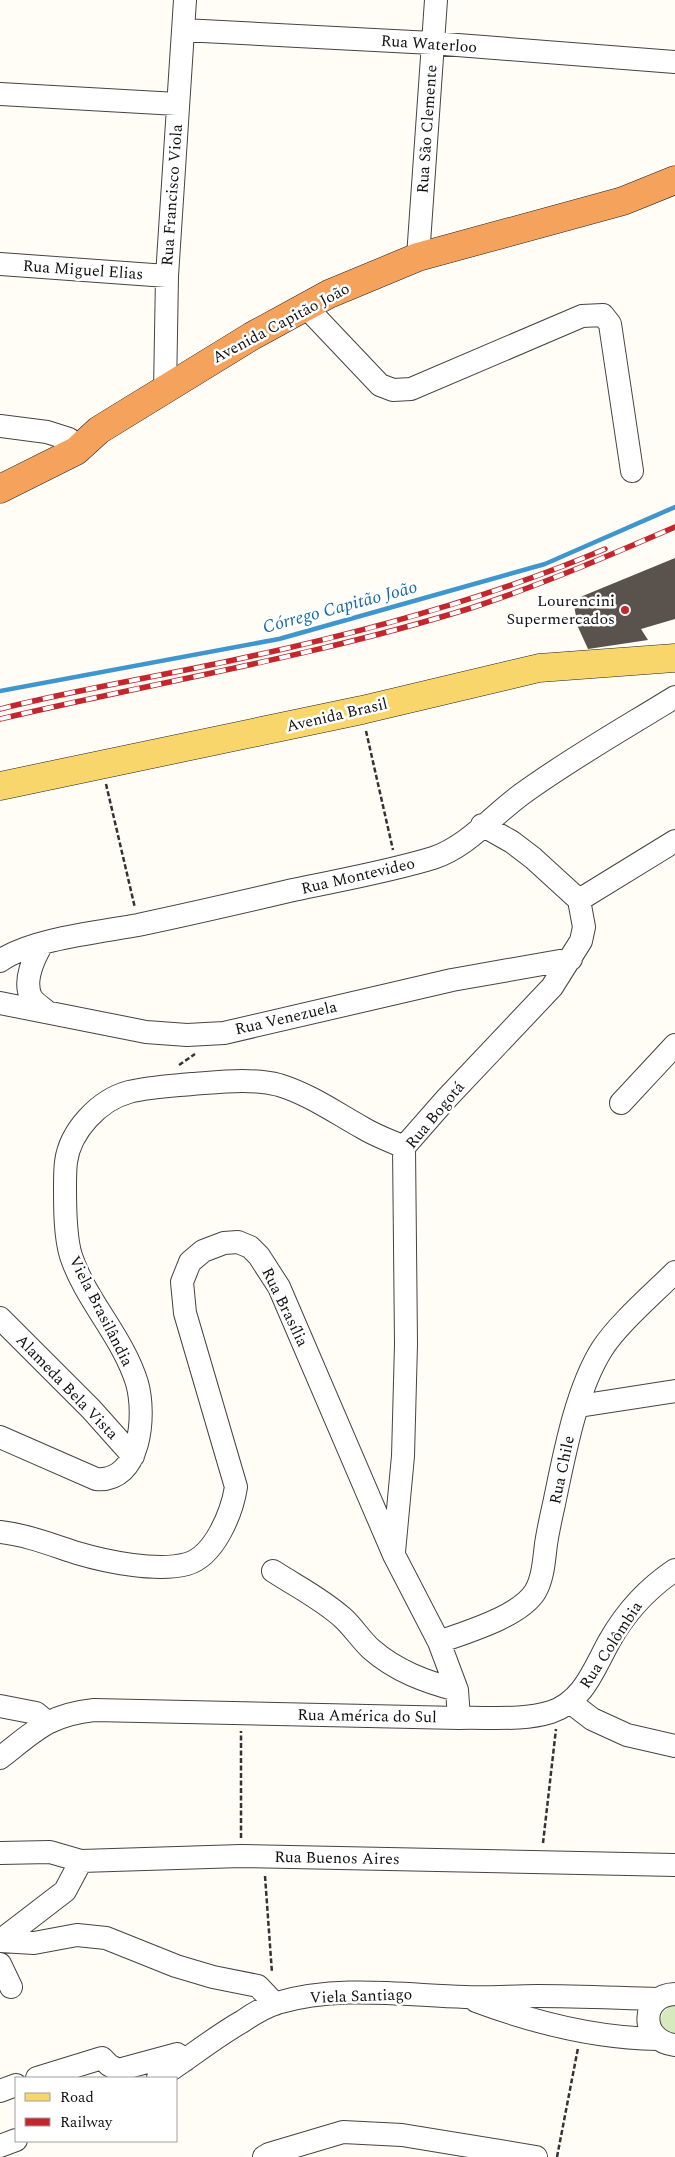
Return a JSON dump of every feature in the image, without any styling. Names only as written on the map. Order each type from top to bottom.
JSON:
[{"type":"highway","name":"Avenida Capitão João","points":[[0,489],[165,391],[252,336],[329,294],[418,257],[622,201],[675,180]]},
{"type":"highway","name":"Avenida Capitão João","points":[[0,470],[73,445]]},
{"type":"main road","name":"Avenida Brasil","points":[[0,786],[362,710],[538,668],[675,658]]},
{"type":"street","name":"Rua Francisco Viola","points":[[165,391],[167,276],[185,0]]},
{"type":"street","name":"Rua São Clemente","points":[[418,257],[436,0]]},
{"type":"street","name":"Rua Waterloo","points":[[183,30],[432,44],[675,62]]},
{"type":"street","points":[[0,94],[178,104]]},
{"type":"street","name":"Rua Miguel Elias","points":[[0,264],[167,276]]},
{"type":"street","points":[[306,307],[380,385],[393,390],[411,389],[582,316],[604,315],[610,324],[632,471]]},
{"type":"street","points":[[0,426],[32,429],[73,445]]},
{"type":"street","name":"Rua Montevideo","points":[[0,961],[6,956],[42,944],[397,868],[448,852],[521,794],[675,698]]},
{"type":"street","points":[[482,826],[512,842],[533,858],[579,900],[675,841]]},
{"type":"street","name":"Rua Bogotá","points":[[394,1555],[403,1456],[406,1344],[404,1147],[447,1098],[552,988],[581,941],[584,927],[579,900]]},
{"type":"street","points":[[42,944],[33,960],[29,978],[31,997],[45,1010]]},
{"type":"street","name":"Rua Venezuela","points":[[0,1002],[146,1032],[187,1035],[224,1033],[452,980],[571,959]]},
{"type":"street","points":[[621,1104],[675,1045]]},
{"type":"street","name":"Viela Brasilândia","points":[[0,1437],[96,1479],[105,1480],[114,1477],[123,1470],[133,1456],[140,1422],[141,1405],[137,1384],[121,1348],[86,1288],[70,1255],[65,1208],[66,1160],[73,1138],[90,1115],[107,1102],[127,1093],[210,1083],[264,1082],[281,1086],[325,1105],[364,1129],[404,1147]]},
{"type":"street","name":"Rua Brasília","points":[[0,1532],[45,1542],[78,1553],[136,1565],[164,1566],[188,1564],[204,1552],[219,1535],[232,1507],[236,1487],[185,1313],[182,1282],[190,1262],[203,1251],[224,1243],[238,1242],[250,1247],[259,1256],[279,1286],[394,1555],[439,1642],[457,1690],[459,1718]]},
{"type":"street","name":"Rua Chile","points":[[439,1642],[502,1617],[525,1603],[535,1592],[544,1566],[546,1543],[569,1435],[592,1368],[603,1348],[675,1272]]},
{"type":"street","name":"Alameda Bela Vista","points":[[0,1318],[91,1409],[133,1456]]},
{"type":"street","points":[[579,1406],[675,1391]]},
{"type":"street","name":"Rua Colômbia","points":[[565,1705],[582,1691],[610,1640],[629,1611],[647,1592],[675,1570]]},
{"type":"street","points":[[273,1571],[311,1594],[343,1618],[370,1648],[396,1667],[434,1684],[457,1690]]},
{"type":"street","points":[[565,1705],[627,1735],[675,1746]]},
{"type":"street","name":"Rua América do Sul","points":[[0,1758],[47,1722],[74,1712],[94,1710],[519,1718],[538,1715],[565,1705]]},
{"type":"street","points":[[0,1706],[36,1713],[47,1722]]},
{"type":"street","name":"Rua Buenos Aires","points":[[0,1853],[50,1852],[81,1861],[241,1856],[675,1866]]},
{"type":"street","points":[[0,1941],[65,1891],[81,1861]]},
{"type":"street","points":[[0,1941],[34,1943],[77,1934],[106,1938],[176,1966],[213,1977],[258,1986],[275,2004]]},
{"type":"street","points":[[0,1964],[11,1987]]},
{"type":"street","name":"Viela Santiago","points":[[160,2077],[219,2034],[275,2004],[328,1994],[411,1993],[466,1998],[667,1996]]},
{"type":"street","points":[[667,1996],[651,2006],[648,2016],[649,2026],[670,2044]]},
{"type":"street","name":"Viela Santiago","points":[[466,1998],[508,2013],[581,2032],[670,2044]]},
{"type":"street","points":[[40,2077],[102,2058],[118,2070],[177,2054],[185,2060]]},
{"type":"street","points":[[0,2091],[15,2085]]},
{"type":"street","points":[[264,2157],[343,2132],[402,2135],[536,2157]]},
{"type":"street","points":[[0,2146],[15,2140]]},
{"type":"path","points":[[362,710],[397,868]]},
{"type":"path","points":[[101,766],[139,924]]},
{"type":"path","points":[[179,1065],[224,1033]]},
{"type":"path","points":[[540,1863],[565,1705]]},
{"type":"path","points":[[241,1736],[241,1856]]},
{"type":"path","points":[[264,1857],[275,2004]]},
{"type":"path","points":[[557,2157],[581,2032]]},
{"type":"green space","points":[[670,2006],[675,2006],[675,2033],[664,2029],[660,2021],[663,2012]]},
{"type":"building","name":"Lourencini Supermercados","points":[[675,558],[675,619],[641,629],[648,640],[588,649],[578,627],[573,600]]},
{"type":"waterway","name":"Córrego Capitão João","points":[[0,691],[279,639],[545,564],[675,507]]},
{"type":"railway","points":[[0,719],[237,668],[413,625],[523,590],[675,527]]},
{"type":"railway","points":[[0,709],[342,635],[475,597],[605,549]]},
{"type":"place","name":"Lourencini Supermercados","points":[[625,610]]}]
